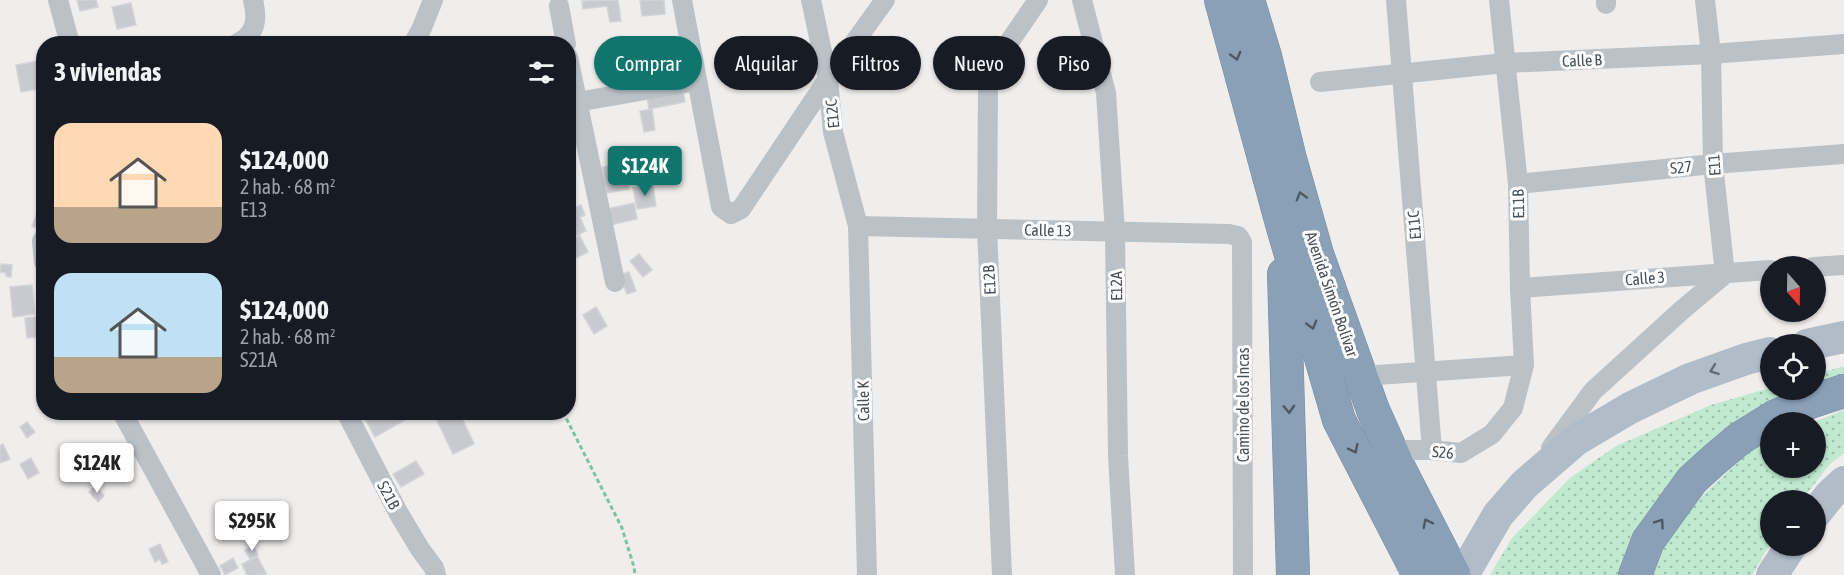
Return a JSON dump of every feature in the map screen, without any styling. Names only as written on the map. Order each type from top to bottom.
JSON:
[{"type":"highway","name":"Avenida Simón Bolívar","points":[[1221,0],[1282,224],[1339,420],[1386,464],[1454,575]]},
{"type":"highway","name":"Avenida Simón Bolívar","points":[[1248,0],[1317,254],[1372,410],[1419,575]]},
{"type":"highway","points":[[1282,224],[1293,575]]},
{"type":"highway","points":[[1635,575],[1647,541],[1692,480],[1714,460],[1739,439],[1776,416],[1844,391]]},
{"type":"main road","points":[[1826,341],[1844,337]]},
{"type":"main road","points":[[1463,575],[1498,515],[1524,485],[1576,440],[1630,408],[1689,379],[1760,356]]},
{"type":"main road","points":[[1826,500],[1844,482]]},
{"type":"main road","points":[[1772,575],[1784,556]]},
{"type":"street","points":[[58,0],[68,36]]},
{"type":"street","points":[[249,36],[254,28],[256,11],[253,0]]},
{"type":"street","points":[[418,36],[434,0]]},
{"type":"street","points":[[682,0],[689,36]]},
{"type":"street","name":"E12C","points":[[811,0],[828,79],[833,132],[858,226]]},
{"type":"street","points":[[699,90],[721,207],[731,214],[741,208],[828,79],[885,0]]},
{"type":"street","name":"E12B","points":[[1002,575],[987,229],[988,85],[993,66],[1038,0]]},
{"type":"street","name":"E12A","points":[[1082,0],[1106,93],[1115,232],[1118,456],[1125,575]]},
{"type":"street","name":"E11C","points":[[1396,0],[1432,450]]},
{"type":"street","name":"E11B","points":[[1499,0],[1518,184],[1524,365],[1513,408]]},
{"type":"street","name":"E11","points":[[1705,0],[1711,54],[1713,164],[1725,274]]},
{"type":"street","points":[[559,6],[565,36]]},
{"type":"street","name":"Calle B","points":[[1320,82],[1505,63],[1711,54],[1844,44]]},
{"type":"street","points":[[577,102],[646,90]]},
{"type":"street","points":[[576,97],[615,282]]},
{"type":"street","name":"S27","points":[[1518,184],[1713,164],[1844,154]]},
{"type":"street","name":"Calle 13","points":[[858,226],[1229,234],[1238,237]]},
{"type":"street","name":"Calle K","points":[[858,226],[867,575]]},
{"type":"street","name":"Camino de los Incas","points":[[1238,237],[1242,242],[1243,575]]},
{"type":"street","points":[[1826,266],[1844,265]]},
{"type":"street","name":"Calle 3","points":[[1520,288],[1760,271]]},
{"type":"street","points":[[1524,485],[1593,391],[1725,274]]},
{"type":"street","points":[[1682,310],[1690,286],[1686,275]]},
{"type":"street","points":[[1377,375],[1524,365]]},
{"type":"street","name":"S26","points":[[1386,464],[1432,450],[1461,453],[1492,434],[1513,408]]},
{"type":"street","points":[[126,420],[211,575]]},
{"type":"street","name":"S21B","points":[[350,420],[399,514],[434,568],[436,575]]},
{"type":"path","points":[[567,420],[622,528],[635,575]]},
{"type":"green space","points":[[1844,366],[1844,383],[1826,389],[1826,372]]},
{"type":"green space","points":[[1760,391],[1760,400],[1794,400],[1760,412],[1760,418],[1620,575],[1490,575],[1512,538],[1570,478],[1616,446],[1711,405]]},
{"type":"green space","points":[[1844,410],[1844,453],[1826,469],[1826,417]]},
{"type":"green space","points":[[1760,446],[1760,478],[1819,478],[1810,490],[1760,490],[1760,556],[1763,556],[1752,575],[1649,575],[1660,548],[1702,496],[1751,450]]},
{"type":"building","points":[[77,0],[96,0],[98,7],[80,11]]},
{"type":"building","points":[[618,0],[621,21],[610,22],[607,6],[583,9],[582,1]]},
{"type":"building","points":[[640,0],[664,0],[665,14],[642,16]]},
{"type":"building","points":[[131,3],[136,25],[117,29],[112,7]]},
{"type":"building","points":[[36,61],[36,89],[21,92],[16,65]]},
{"type":"building","points":[[683,90],[685,102],[649,109],[647,96]]},
{"type":"building","points":[[652,109],[655,130],[644,132],[640,111]]},
{"type":"building","points":[[648,158],[652,184],[637,186],[633,160]]},
{"type":"building","points":[[624,163],[629,189],[607,193],[602,167]]},
{"type":"building","points":[[653,185],[656,206],[637,209],[633,188]]},
{"type":"building","points":[[634,203],[637,219],[610,225],[607,209]]},
{"type":"building","points":[[581,205],[585,215],[580,217],[586,231],[576,236],[576,207]]},
{"type":"building","points":[[36,216],[36,227],[32,226]]},
{"type":"building","points":[[580,236],[588,252],[576,258],[576,238]]},
{"type":"building","points":[[639,254],[652,270],[643,277],[630,261]]},
{"type":"building","points":[[1,264],[12,265],[11,277],[0,272]]},
{"type":"building","points":[[629,272],[636,291],[627,294],[620,275]]},
{"type":"building","points":[[32,285],[35,314],[13,317],[10,287]]},
{"type":"building","points":[[596,307],[607,326],[594,334],[583,315]]},
{"type":"building","points":[[36,317],[36,337],[27,338],[25,318]]},
{"type":"building","points":[[366,420],[405,420],[375,437]]},
{"type":"building","points":[[437,420],[463,420],[474,444],[453,454]]},
{"type":"building","points":[[27,422],[35,432],[27,438],[20,427]]},
{"type":"building","points":[[3,444],[10,459],[0,463],[0,446]]},
{"type":"building","points":[[88,445],[104,462],[95,471],[78,454]]},
{"type":"building","points":[[31,458],[39,473],[28,479],[20,464]]},
{"type":"building","points":[[416,461],[424,474],[401,487],[393,474]]},
{"type":"building","points":[[95,486],[104,496],[98,502],[89,492]]},
{"type":"building","points":[[160,544],[168,562],[162,564],[160,559],[155,562],[149,549]]},
{"type":"building","points":[[253,545],[258,555],[250,559],[245,550]]},
{"type":"building","points":[[257,556],[267,575],[247,575],[242,564]]},
{"type":"building","points":[[233,558],[238,568],[225,575],[220,566]]}]
